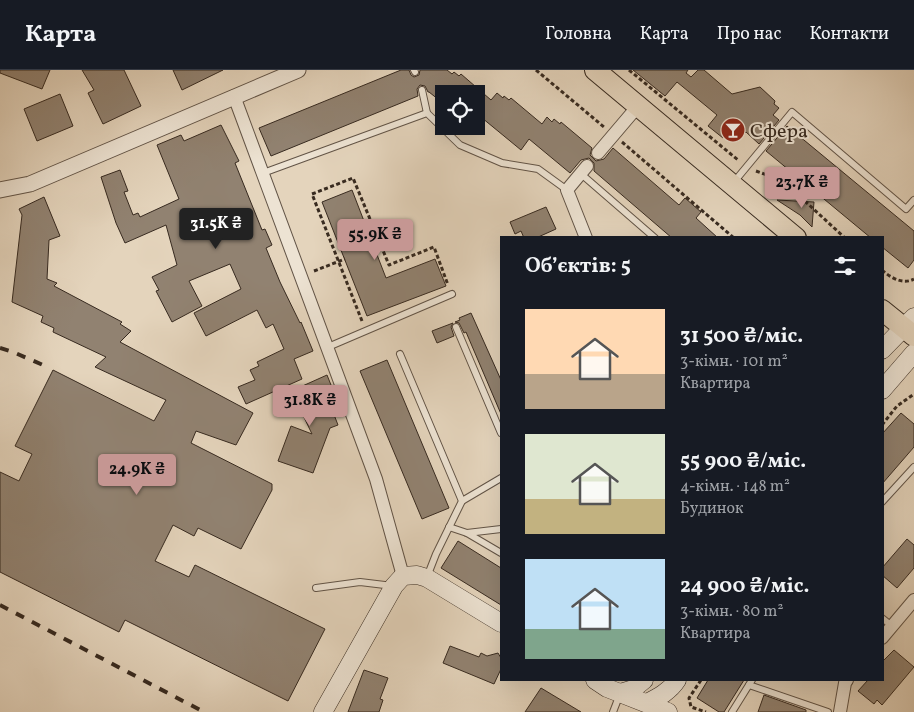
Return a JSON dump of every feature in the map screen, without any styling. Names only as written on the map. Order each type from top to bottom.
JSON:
[{"type":"main road","points":[[596,70],[794,236]]},
{"type":"main road","points":[[884,311],[911,327],[884,348]]},
{"type":"main road","points":[[884,388],[914,353]]},
{"type":"main road","points":[[323,712],[399,581],[417,575],[427,578],[500,623]]},
{"type":"main road","points":[[597,681],[620,693],[668,712]]},
{"type":"main road","points":[[620,693],[633,689],[643,681]]},
{"type":"main road","points":[[647,703],[660,697],[675,684]]},
{"type":"main road","points":[[675,684],[670,699],[675,712]]},
{"type":"street","points":[[0,190],[30,184],[298,70]]},
{"type":"street","points":[[234,96],[376,478],[399,581]]},
{"type":"street","points":[[598,153],[638,106]]},
{"type":"street","points":[[584,170],[567,190],[585,236]]},
{"type":"street","points":[[887,622],[914,600]]},
{"type":"street","points":[[840,712],[846,681]]},
{"type":"lane","points":[[422,90],[427,113],[460,146],[502,163],[538,169],[567,190]]},
{"type":"lane","points":[[732,184],[792,112],[906,210],[914,200]]},
{"type":"lane","points":[[263,173],[427,113]]},
{"type":"lane","points":[[584,170],[653,236]]},
{"type":"lane","points":[[328,347],[452,294]]},
{"type":"lane","points":[[456,327],[500,431]]},
{"type":"lane","points":[[400,354],[462,501]]},
{"type":"lane","points":[[884,500],[914,467]]},
{"type":"lane","points":[[427,578],[436,554],[462,501],[500,479]]},
{"type":"lane","points":[[449,527],[467,533],[500,552]]},
{"type":"lane","points":[[467,533],[500,529]]},
{"type":"lane","points":[[316,588],[360,582],[399,581]]},
{"type":"lane","points":[[732,712],[751,682],[828,712]]},
{"type":"lane","points":[[613,712],[620,693]]},
{"type":"path","points":[[536,70],[614,134],[732,236]]},
{"type":"path","points":[[629,70],[747,167],[783,181],[843,236]]},
{"type":"path","points":[[366,331],[312,194],[353,178],[389,265],[434,247],[452,294]]},
{"type":"path","points":[[301,276],[345,259]]},
{"type":"path","points":[[884,272],[891,278],[902,281],[912,281],[914,279]]},
{"type":"path","points":[[884,422],[897,406],[914,394]]},
{"type":"path","points":[[700,681],[689,698],[691,707],[706,712]]},
{"type":"building","points":[[0,70],[50,70],[42,89],[0,73]]},
{"type":"building","points":[[82,70],[124,70],[141,106],[103,124],[88,93],[94,90]]},
{"type":"building","points":[[173,70],[223,70],[182,90]]},
{"type":"building","points":[[401,70],[409,70],[414,77],[419,75],[420,70],[447,70],[459,76],[461,74],[474,85],[435,85],[435,97],[428,92],[425,86],[420,85],[417,89],[418,96],[271,156],[259,128]]},
{"type":"building","points":[[633,70],[688,70],[686,73],[691,77],[698,70],[704,70],[732,94],[760,87],[775,101],[774,104],[779,108],[773,115],[779,120],[759,144],[746,132],[741,137],[731,129],[723,138],[708,126],[717,115],[677,82],[665,96]]},
{"type":"building","points":[[497,93],[503,98],[504,96],[509,100],[511,98],[542,124],[547,117],[552,122],[554,119],[560,124],[561,122],[592,148],[590,155],[596,161],[604,159],[613,148],[679,205],[685,198],[701,212],[696,218],[716,236],[670,236],[594,171],[594,163],[589,158],[581,160],[570,173],[529,139],[521,150],[485,120],[485,95],[491,100]]},
{"type":"building","points":[[60,94],[73,126],[37,141],[24,109]]},
{"type":"building","points":[[221,125],[239,161],[235,163],[262,230],[265,229],[272,245],[266,248],[313,351],[294,359],[302,379],[246,404],[238,387],[255,380],[250,370],[259,366],[257,362],[284,349],[273,324],[266,328],[257,310],[206,336],[194,313],[241,289],[230,264],[189,281],[202,306],[172,322],[156,291],[159,290],[152,277],[177,265],[166,225],[125,243],[116,223],[101,177],[120,170],[128,191],[124,192],[133,215],[138,213],[140,217],[179,199],[157,145],[181,135],[184,141]]},
{"type":"building","points":[[787,126],[914,231],[914,260],[908,268],[884,249],[884,236],[869,236],[766,151]]},
{"type":"building","points":[[352,190],[386,278],[435,259],[446,286],[367,316],[322,202]]},
{"type":"building","points":[[44,197],[60,236],[49,240],[47,279],[57,283],[54,286],[122,322],[120,324],[131,331],[120,342],[253,413],[236,445],[196,431],[191,443],[272,484],[272,490],[241,549],[198,528],[194,536],[173,525],[155,561],[189,577],[195,565],[325,629],[288,701],[125,620],[119,632],[0,572],[0,472],[19,481],[32,454],[15,446],[53,370],[154,421],[166,400],[95,367],[106,357],[53,332],[54,328],[41,322],[43,316],[12,302],[22,215],[19,209]]},
{"type":"building","points":[[777,200],[814,202],[812,227],[800,215]]},
{"type":"building","points":[[546,207],[556,229],[540,236],[523,236],[521,231],[515,234],[510,222]]},
{"type":"building","points":[[471,313],[500,378],[500,412],[466,332],[464,333],[459,323],[455,322],[460,320],[459,318]]},
{"type":"building","points":[[453,323],[451,327],[454,336],[437,343],[432,331]]},
{"type":"building","points":[[387,360],[449,508],[422,519],[360,371]]},
{"type":"building","points":[[327,375],[333,390],[326,394],[338,425],[330,428],[313,473],[278,461],[291,426],[312,434],[301,411],[307,409],[298,388]]},
{"type":"building","points":[[901,413],[914,424],[914,447],[884,482],[884,432]]},
{"type":"building","points":[[907,539],[914,545],[914,568],[897,588],[884,577],[884,566]]},
{"type":"building","points":[[458,541],[500,567],[500,604],[441,568]]},
{"type":"building","points":[[450,646],[479,657],[481,653],[487,656],[498,653],[500,656],[500,671],[494,684],[443,663]]},
{"type":"building","points":[[894,650],[914,667],[882,705],[877,700],[874,704],[858,691],[867,681],[884,681],[884,660]]},
{"type":"building","points":[[364,670],[388,678],[380,699],[383,700],[379,712],[348,712]]},
{"type":"building","points":[[707,681],[743,681],[724,712],[719,712],[697,698]]},
{"type":"building","points":[[541,688],[581,712],[525,712]]},
{"type":"building","points":[[764,695],[806,710],[806,712],[758,712]]},
{"type":"railway","points":[[0,348],[50,368]]},
{"type":"railway","points":[[0,605],[204,712]]},
{"type":"place","name":"Сфера","points":[[733,130]]}]
